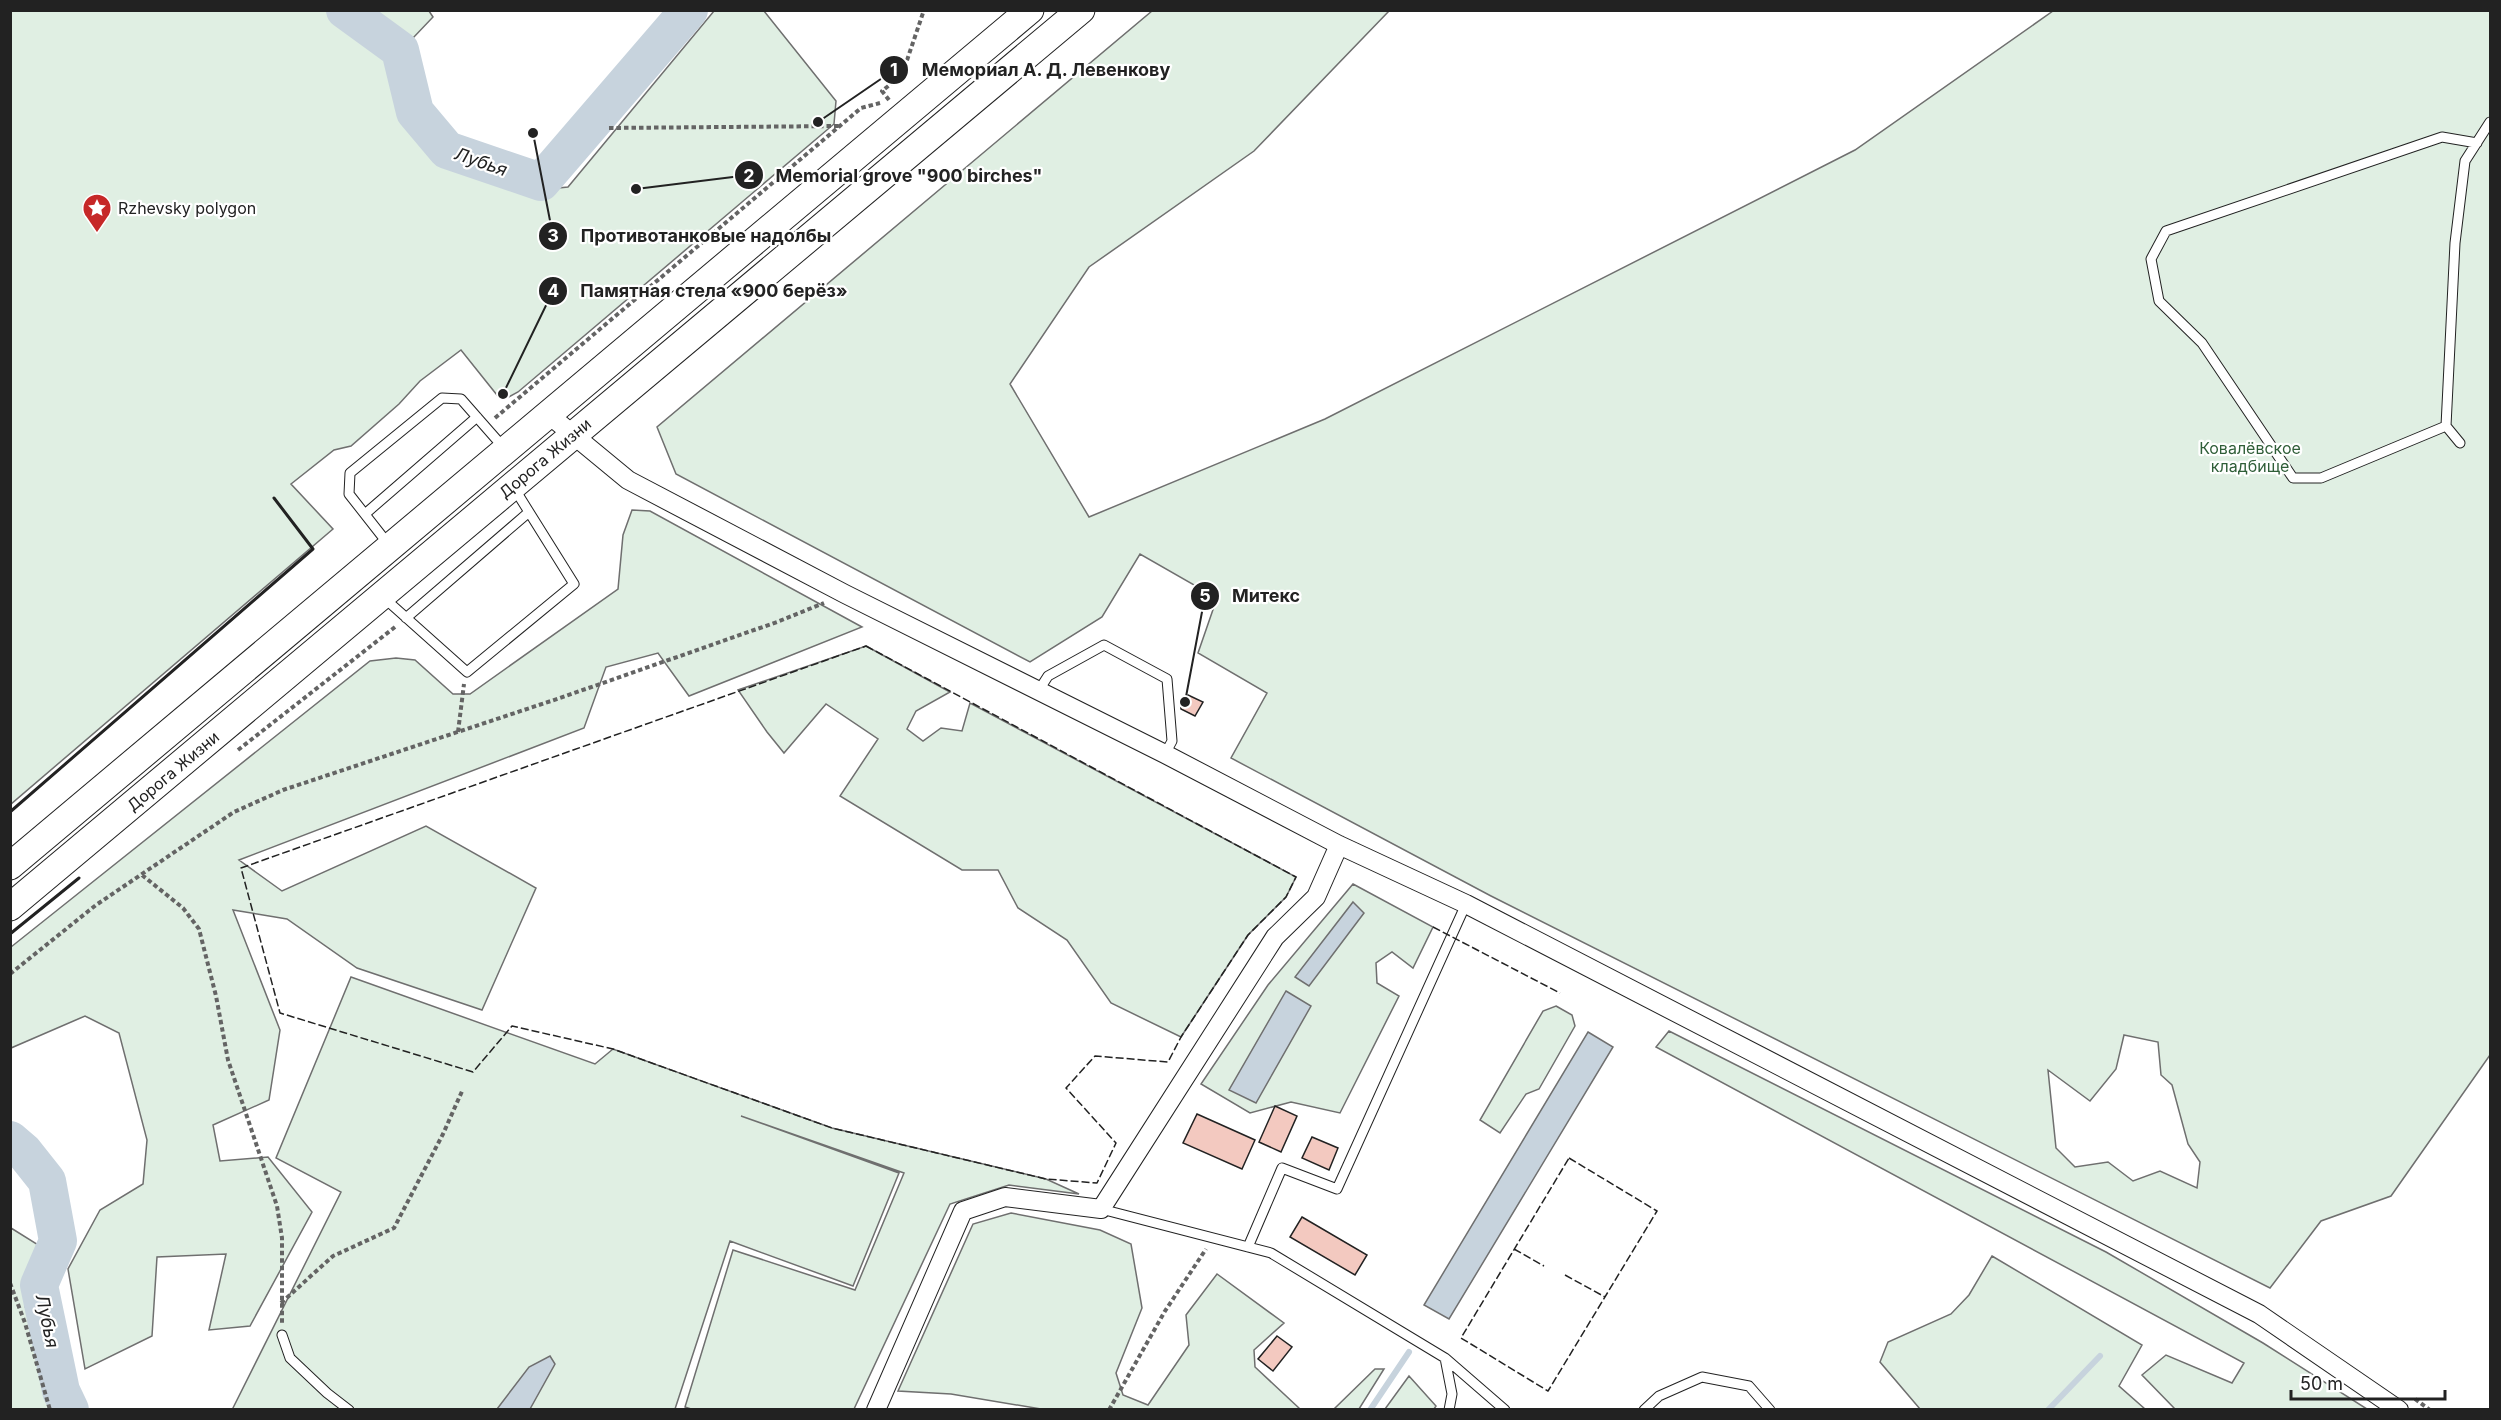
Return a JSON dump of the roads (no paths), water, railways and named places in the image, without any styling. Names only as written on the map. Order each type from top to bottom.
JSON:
[{"type":"main road","name":"Дорога Жизни","points":[[10,866],[1030,10]]},
{"type":"main road","name":"Дорога Жизни","points":[[10,907],[1082,10]]},
{"type":"street","points":[[548,414],[628,480],[845,594],[1166,754],[1339,845],[1466,904],[2259,1314],[2398,1410]]},
{"type":"street","points":[[876,1410],[963,1211],[1005,1197],[1101,1209],[1275,937],[1316,897],[1339,845]]},
{"type":"lane","points":[[2460,443],[2446,426],[2455,243],[2465,161],[2490,122]]},
{"type":"lane","points":[[2446,426],[2321,478],[2293,478],[2202,343],[2159,301],[2151,259],[2166,231],[2442,137],[2477,142]]},
{"type":"lane","points":[[390,547],[349,494],[350,473],[442,398],[461,399],[505,450]]},
{"type":"lane","points":[[365,514],[477,417]]},
{"type":"lane","points":[[381,596],[467,672],[574,584],[512,486]]},
{"type":"lane","points":[[406,618],[529,512]]},
{"type":"lane","points":[[1039,690],[1048,676],[1104,645],[1167,679],[1172,741],[1166,754]]},
{"type":"lane","points":[[1248,1247],[1282,1168],[1337,1189],[1466,904]]},
{"type":"lane","points":[[1101,1209],[1270,1253],[1445,1358],[1505,1410]]},
{"type":"lane","points":[[282,1335],[291,1358],[327,1393],[349,1410]]},
{"type":"lane","points":[[1445,1358],[1452,1394],[1449,1410]]},
{"type":"lane","points":[[1644,1410],[1659,1396],[1702,1377],[1749,1386],[1770,1410]]},
{"type":"waterway","name":"Лубья","points":[[345,10],[400,50],[415,112],[447,150],[541,182],[689,10]]},
{"type":"waterway","name":"Лубья","points":[[10,1140],[24,1152],[47,1181],[58,1241],[39,1285],[61,1391],[70,1410]]},
{"type":"waterway","points":[[1370,1410],[1409,1352]]},
{"type":"waterway","points":[[2048,1410],[2100,1356]]},
{"type":"place","name":"Мемориал А. Д. Левенкову","points":[[818,122]]},
{"type":"place","name":"Противотанковые надолбы","points":[[533,133]]},
{"type":"place","name":"Memorial grove \"900 birches\"","points":[[636,189]]},
{"type":"place","name":"Rzhevsky polygon","points":[[97,234]]},
{"type":"place","name":"Памятная стела «900 берёз»","points":[[503,394]]},
{"type":"place","name":"Митекс","points":[[1185,702]]},
{"type":"park label","name":"Ковалёвское кладбище","points":[[2250,457]]}]
